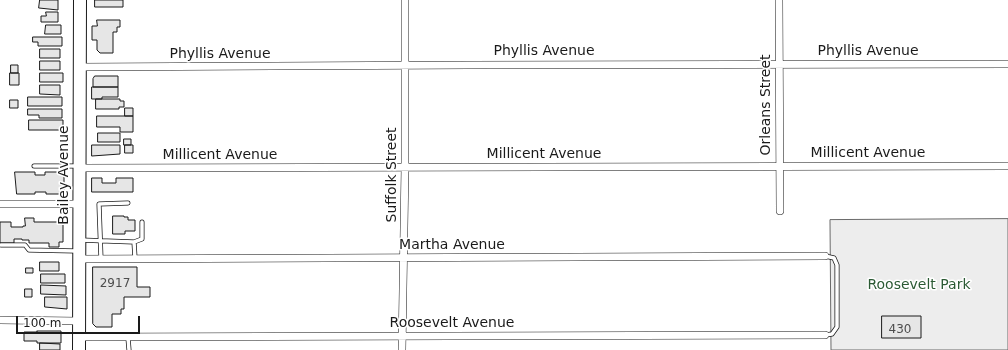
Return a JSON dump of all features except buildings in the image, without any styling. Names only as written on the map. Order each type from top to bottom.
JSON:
[{"type":"main road","name":"Bailey Avenue","points":[[79,350],[80,0]]},
{"type":"street","name":"Suffolk Street","points":[[402,350],[405,167],[405,0]]},
{"type":"street","name":"Orleans Street","points":[[779,0],[780,210]]},
{"type":"street","name":"Phyllis Avenue","points":[[79,67],[1008,64]]},
{"type":"street","name":"Millicent Avenue","points":[[79,167],[1008,166]]},
{"type":"street","points":[[0,204],[80,204]]},
{"type":"street","name":"Martha Avenue","points":[[79,250],[101,259],[825,256]]},
{"type":"street","points":[[0,320],[79,321]]},
{"type":"street","name":"Roosevelt Avenue","points":[[79,337],[825,335]]},
{"type":"lane","points":[[34,166],[79,167]]},
{"type":"lane","points":[[101,259],[99,204],[128,203]]},
{"type":"lane","points":[[1,245],[25,245],[29,250],[79,250],[100,241],[134,242],[142,240],[142,222]]},
{"type":"lane","points":[[134,242],[134,259]]},
{"type":"lane","points":[[825,256],[834,258],[837,264],[837,327],[832,334],[825,335]]},
{"type":"lane","points":[[128,338],[128,350]]},
{"type":"green space","name":"Roosevelt Park","points":[[1008,219],[1008,350],[831,350],[830,220]]}]
